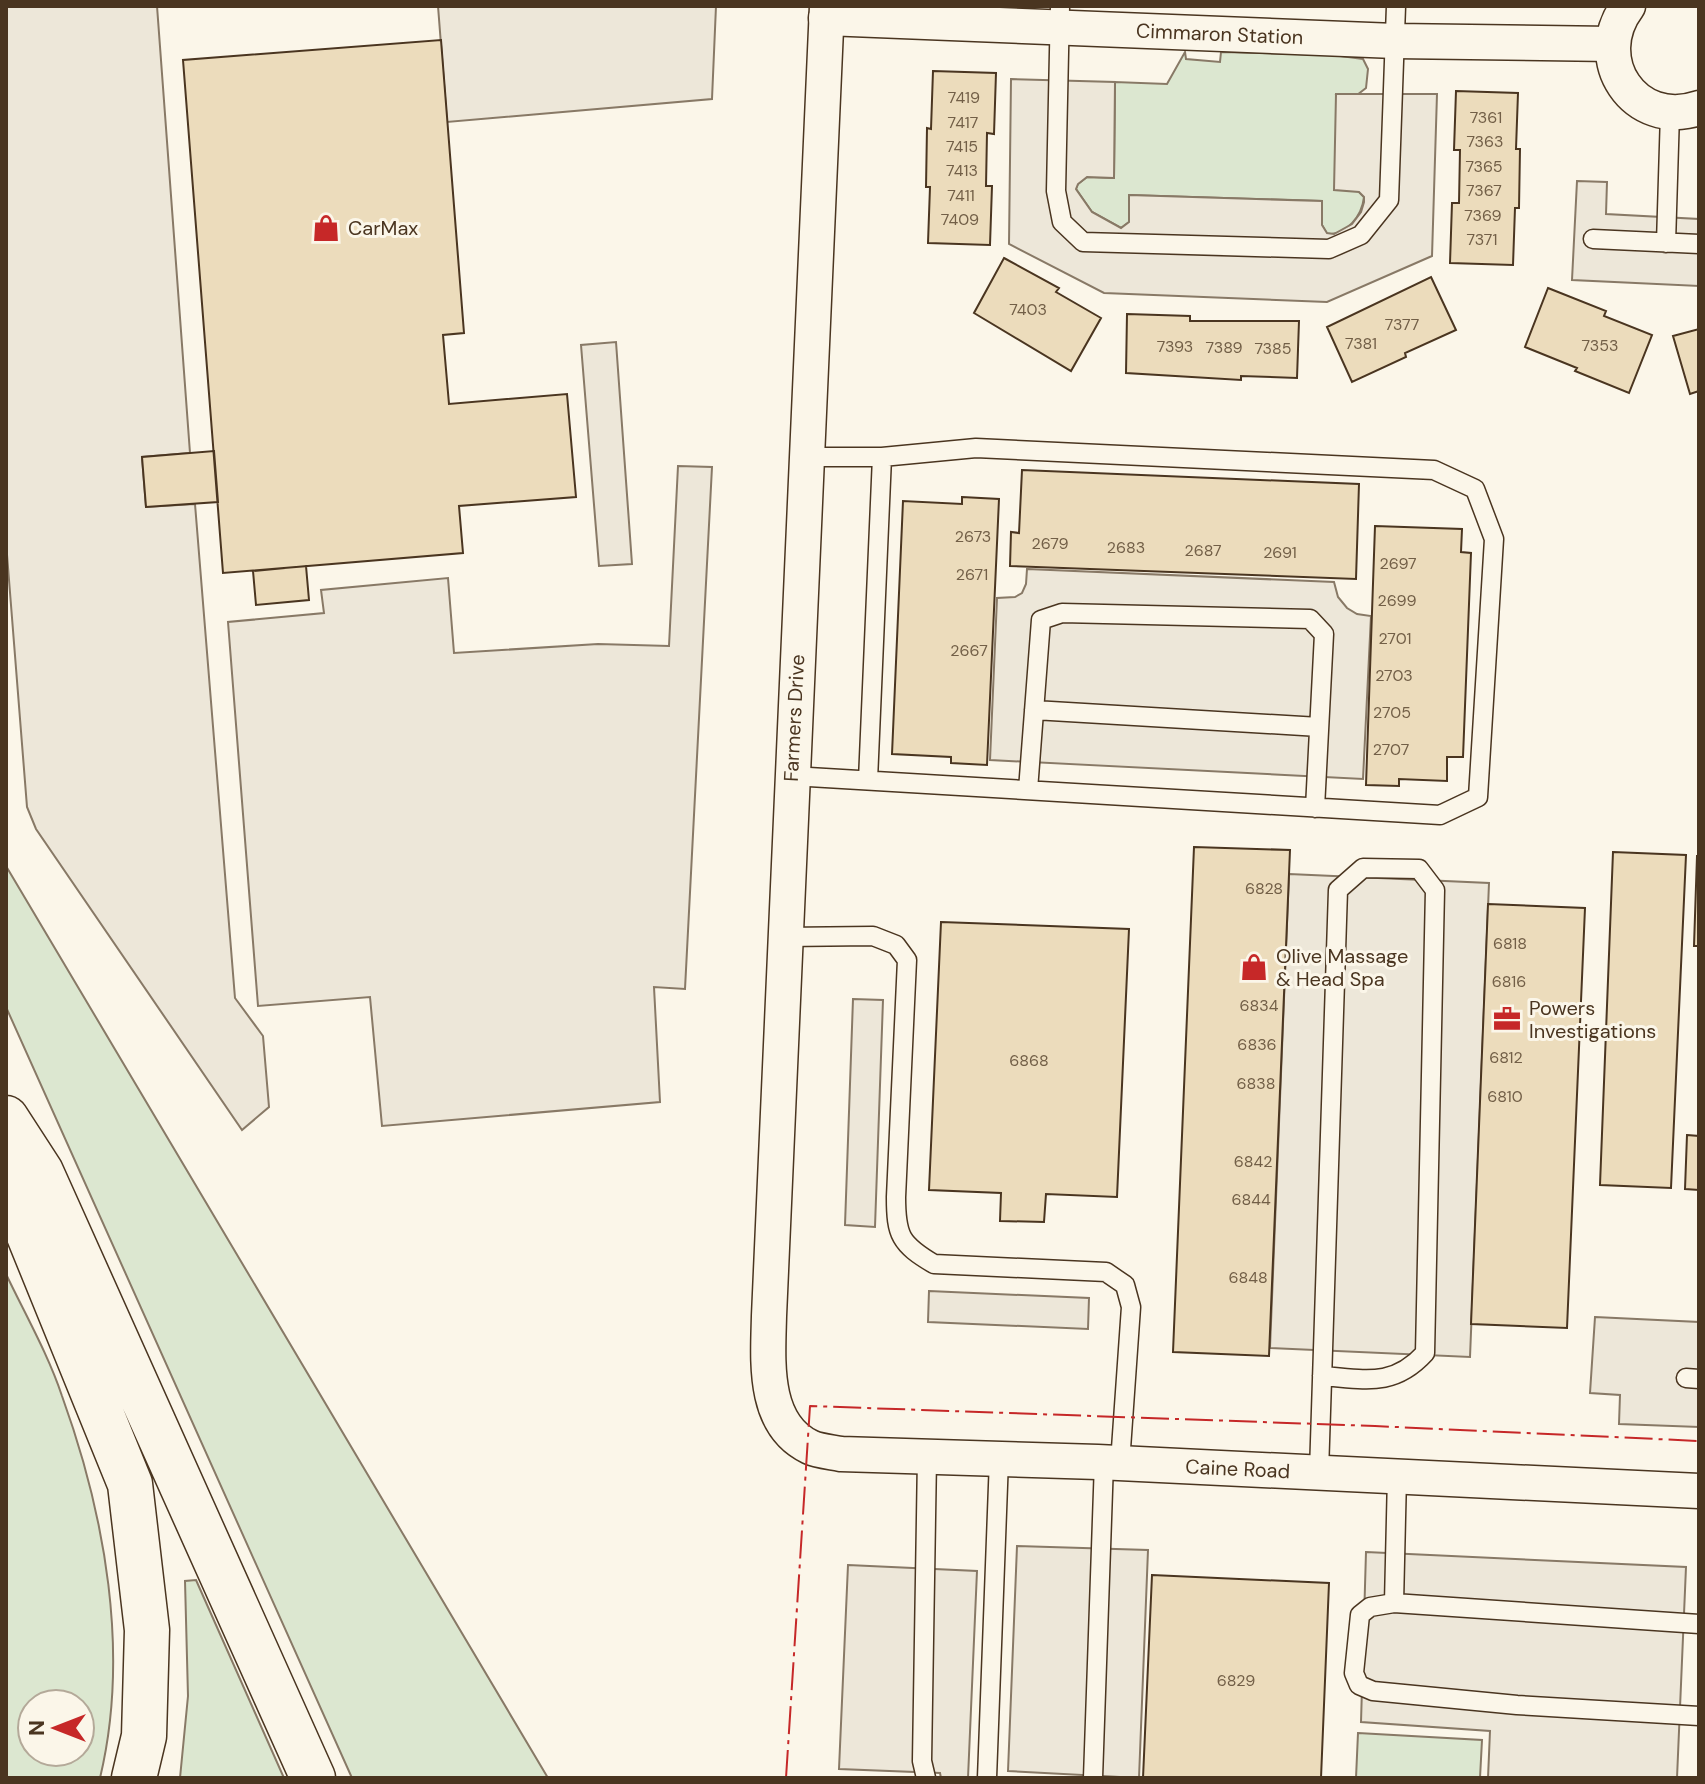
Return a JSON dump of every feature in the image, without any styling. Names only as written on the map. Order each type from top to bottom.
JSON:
[{"type":"highway","points":[[6,1118],[41,1172],[313,1778]]},
{"type":"highway","points":[[6,1179],[130,1484],[147,1630],[144,1736],[134,1778]]},
{"type":"street","points":[[1628,6],[1616,25],[1612,44],[1618,76],[1627,90],[1654,109],[1684,110]]},
{"type":"street","name":"Cimmaron Station","points":[[826,12],[1059,17],[1395,41],[1612,44]]},
{"type":"street","name":"Farmers Drive","points":[[785,1427],[768,1383],[784,937],[826,12]]},
{"type":"street","name":"Caine Road","points":[[785,1427],[810,1447],[841,1454],[1112,1463],[1699,1491]]},
{"type":"lane","points":[[1059,17],[1056,191],[1062,222],[1083,242],[1329,249],[1361,235],[1389,200],[1396,6]]},
{"type":"lane","points":[[1666,243],[1684,110]]},
{"type":"lane","points":[[1593,239],[1699,244]]},
{"type":"lane","points":[[792,776],[1440,815],[1478,797],[1494,539],[1475,489],[1434,470],[976,448],[882,457],[806,457]]},
{"type":"lane","points":[[868,780],[882,457]]},
{"type":"lane","points":[[1028,790],[1041,620],[1062,613],[1310,619],[1324,634],[1315,808]]},
{"type":"lane","points":[[1034,710],[1319,727]]},
{"type":"lane","points":[[1319,1472],[1322,1376],[1338,890],[1363,868],[1419,869],[1435,890],[1425,1353],[1410,1369],[1378,1380],[1322,1376]]},
{"type":"lane","points":[[784,937],[873,936],[896,945],[907,960],[896,1228],[912,1252],[934,1264],[1106,1272],[1125,1285],[1131,1307],[1112,1463],[1093,1778]]},
{"type":"lane","points":[[926,1778],[922,1761],[927,1457]]},
{"type":"lane","points":[[987,1778],[999,1459]]},
{"type":"lane","points":[[1394,1603],[1397,1476]]},
{"type":"lane","points":[[1699,1624],[1394,1603],[1370,1607],[1360,1615],[1354,1673],[1359,1685],[1373,1691],[1517,1705],[1699,1716]]},
{"type":"green space","points":[[1185,52],[1186,59],[1220,62],[1221,52],[1333,55],[1363,59],[1368,69],[1366,88],[1357,95],[1336,95],[1359,192],[1364,197],[1360,211],[1347,228],[1327,234],[1322,225],[1322,201],[1130,195],[1129,222],[1121,228],[1092,212],[1076,189],[1087,177],[1114,178],[1115,82],[1167,84]]},
{"type":"green space","points":[[6,866],[548,1778],[352,1778],[6,1007]]},
{"type":"green space","points":[[6,1274],[56,1380],[77,1441],[101,1536],[108,1585],[113,1682],[109,1731],[100,1778],[6,1778]]},
{"type":"green space","points":[[196,1580],[284,1778],[180,1778],[188,1696],[185,1581]]},
{"type":"green space","points":[[1358,1733],[1482,1740],[1480,1778],[1356,1778]]},
{"type":"shaded area","points":[[6,6],[157,6],[190,453],[142,457],[146,507],[195,504],[235,998],[263,1036],[269,1107],[242,1130],[36,829],[27,807],[6,542]]},
{"type":"shaded area","points":[[438,6],[716,6],[712,99],[447,122]]},
{"type":"shaded area","points":[[1011,79],[1115,82],[1114,178],[1087,177],[1076,189],[1092,212],[1121,228],[1129,222],[1129,195],[1322,201],[1322,225],[1327,233],[1334,234],[1352,224],[1364,202],[1359,192],[1334,190],[1336,94],[1437,94],[1432,256],[1327,302],[1104,293],[1009,244]]},
{"type":"shaded area","points":[[1577,181],[1607,182],[1606,214],[1699,219],[1699,286],[1572,280]]},
{"type":"shaded area","points":[[616,342],[632,564],[599,566],[581,345]]},
{"type":"shaded area","points":[[678,466],[712,467],[685,989],[654,987],[660,1102],[382,1126],[370,997],[258,1006],[228,622],[324,613],[321,590],[448,578],[454,653],[598,644],[669,646]]},
{"type":"shaded area","points":[[1027,569],[1334,582],[1338,597],[1347,608],[1357,614],[1371,616],[1363,779],[990,760],[997,598],[1015,597],[1022,593]]},
{"type":"shaded area","points":[[1289,874],[1489,883],[1470,1357],[1270,1348]]},
{"type":"shaded area","points":[[853,999],[883,1000],[875,1227],[845,1225]]},
{"type":"shaded area","points":[[929,1291],[1089,1298],[1088,1329],[928,1322]]},
{"type":"shaded area","points":[[1595,1317],[1699,1322],[1699,1427],[1619,1424],[1620,1395],[1590,1393]]},
{"type":"shaded area","points":[[1017,1546],[1148,1550],[1139,1778],[1008,1771]]},
{"type":"shaded area","points":[[1366,1552],[1686,1567],[1677,1778],[1488,1778],[1490,1731],[1361,1722]]},
{"type":"shaded area","points":[[848,1565],[977,1571],[968,1778],[941,1778],[940,1773],[839,1769]]},
{"type":"building","name":"CarMax","points":[[441,40],[464,333],[443,335],[449,404],[567,394],[576,497],[459,506],[463,553],[223,573],[183,60]]},
{"type":"building","points":[[933,71],[996,73],[994,134],[987,133],[986,186],[992,186],[990,245],[928,243],[930,187],[926,187],[927,128],[931,129]]},
{"type":"building","points":[[1456,91],[1518,93],[1516,149],[1520,149],[1519,208],[1515,208],[1513,265],[1450,263],[1452,203],[1459,203],[1460,150],[1454,150]]},
{"type":"building","points":[[1004,258],[1059,288],[1056,292],[1101,318],[1071,371],[974,313]]},
{"type":"building","points":[[1431,277],[1456,330],[1352,382],[1327,327]]},
{"type":"building","points":[[1548,288],[1606,311],[1604,316],[1652,335],[1629,393],[1525,347]]},
{"type":"building","points":[[1127,314],[1190,316],[1190,321],[1299,321],[1297,378],[1241,376],[1241,380],[1126,373]]},
{"type":"building","points":[[1699,329],[1699,391],[1690,394],[1673,336]]},
{"type":"building","points":[[214,451],[218,502],[146,507],[142,457]]},
{"type":"building","points":[[1022,470],[1359,484],[1356,579],[1010,566],[1011,532],[1019,533]]},
{"type":"building","points":[[962,497],[999,499],[987,765],[951,763],[951,757],[892,754],[903,501],[962,504]]},
{"type":"building","points":[[1375,526],[1462,529],[1461,552],[1471,553],[1463,757],[1447,757],[1447,781],[1399,779],[1399,786],[1366,785]]},
{"type":"building","points":[[306,566],[309,600],[256,605],[253,571]]},
{"type":"building","points":[[1194,847],[1290,850],[1269,1356],[1173,1352]]},
{"type":"building","points":[[1613,852],[1686,855],[1671,1188],[1600,1185]]},
{"type":"building","points":[[1697,856],[1699,946],[1694,946]]},
{"type":"building","points":[[1488,904],[1585,908],[1567,1328],[1471,1324]]},
{"type":"building","points":[[941,922],[1129,929],[1117,1197],[1046,1194],[1044,1222],[1000,1221],[1001,1193],[929,1190]]},
{"type":"building","points":[[1687,1135],[1699,1136],[1699,1190],[1685,1189]]},
{"type":"building","points":[[1152,1575],[1329,1583],[1321,1778],[1143,1778]]},
{"type":"power","points":[[786,1778],[810,1406],[1699,1441]]},
{"type":"place","name":"CarMax","points":[[326,228]]},
{"type":"place","name":"Olive Massage & Head Spa","points":[[1254,967]]},
{"type":"place","name":"Powers Investigations","points":[[1507,1019]]}]
